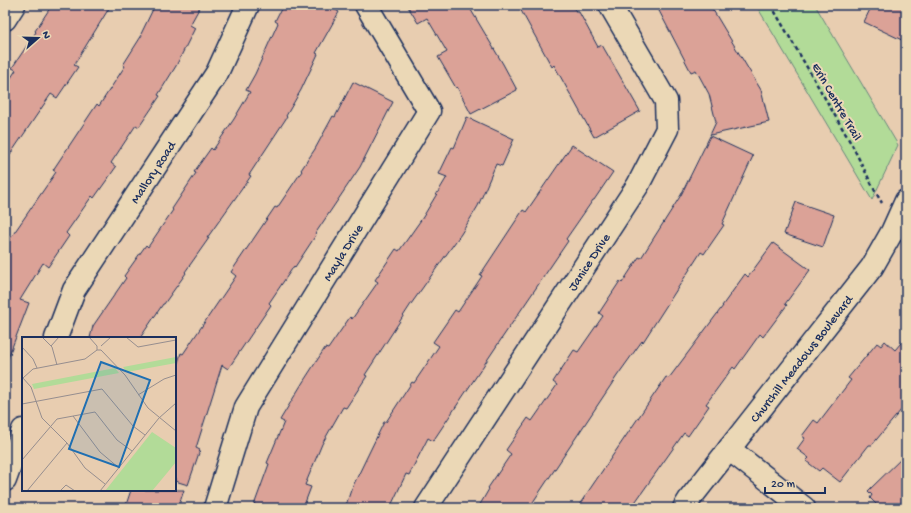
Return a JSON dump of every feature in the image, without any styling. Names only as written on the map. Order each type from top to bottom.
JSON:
[{"type":"street","points":[[5,19],[14,5]]},
{"type":"street","name":"Mallory Road","points":[[56,337],[74,290],[217,73],[248,5]]},
{"type":"street","name":"Mayla Drive","points":[[215,508],[246,407],[429,111],[366,5]]},
{"type":"street","name":"Janice Drive","points":[[426,508],[638,185],[667,129],[666,101],[610,5]]},
{"type":"street","name":"Churchill Meadows Boulevard","points":[[684,508],[872,267],[892,232],[906,201]]},
{"type":"street","points":[[5,480],[22,433]]},
{"type":"street","points":[[729,449],[804,508]]},
{"type":"path","name":"Erin Centre Trail","points":[[770,5],[852,145],[875,191],[886,208]]},
{"type":"green space","points":[[756,5],[815,5],[898,145],[872,200]]},
{"type":"building","points":[[52,5],[111,5],[74,65],[78,67],[57,98],[51,94],[5,162],[5,87],[16,70],[12,68]]},
{"type":"building","points":[[155,5],[201,5],[190,25],[195,28],[176,66],[158,95],[160,96],[139,127],[136,125],[111,163],[116,167],[94,198],[92,196],[66,233],[69,236],[48,267],[43,263],[20,300],[29,303],[6,363],[5,246],[56,172],[53,170],[97,104],[99,106],[125,66],[123,65],[142,35],[141,34]]},
{"type":"building","points":[[283,5],[327,5],[339,12],[316,53],[318,54],[301,90],[286,116],[287,117],[249,175],[251,176],[207,238],[209,238],[185,272],[186,273],[141,337],[90,337],[93,326],[126,278],[124,276],[146,245],[148,247],[196,173],[194,172],[211,148],[213,150],[250,92],[246,90],[255,74],[278,23],[275,21]]},
{"type":"building","points":[[407,5],[468,5],[517,90],[471,114],[457,87],[456,88],[438,57],[447,52],[427,18],[418,23]]},
{"type":"building","points":[[518,5],[572,5],[577,13],[579,12],[598,47],[602,45],[640,111],[594,137],[554,65],[552,67]]},
{"type":"building","points":[[656,5],[710,5],[761,90],[769,122],[710,135],[716,122],[709,94],[696,70],[691,72]]},
{"type":"building","points":[[872,5],[906,5],[906,42],[864,22]]},
{"type":"building","points":[[353,82],[393,102],[360,167],[315,234],[316,235],[295,267],[294,266],[269,303],[271,305],[228,369],[222,365],[196,448],[200,450],[188,485],[176,481],[176,369],[181,353],[183,354],[236,276],[231,272],[275,207],[277,208],[302,171],[301,170],[315,149],[333,116],[335,117]]},
{"type":"building","points":[[467,117],[514,139],[502,166],[496,164],[478,206],[461,234],[411,304],[365,375],[367,376],[346,408],[343,407],[322,444],[305,485],[311,487],[303,508],[253,508],[269,464],[267,463],[284,422],[280,420],[325,348],[328,349],[350,317],[352,319],[378,282],[375,280],[396,249],[399,251],[423,217],[447,177],[439,174],[452,147],[454,148]]},
{"type":"building","points":[[710,136],[753,156],[722,224],[724,225],[704,254],[701,252],[643,342],[642,341],[617,376],[529,508],[478,508],[489,489],[488,488],[511,454],[506,450],[528,418],[532,421],[557,385],[553,382],[574,350],[578,352],[603,316],[599,313],[620,281],[622,283],[639,257],[641,258],[681,195]]},
{"type":"building","points":[[572,145],[613,172],[566,239],[568,241],[433,441],[428,438],[409,475],[406,474],[390,508],[345,508],[351,490],[384,422],[386,422],[412,382],[414,383],[439,346],[433,342],[455,310],[458,312],[482,276],[480,275],[523,210],[526,212]]},
{"type":"building","points":[[796,202],[834,215],[823,247],[784,234]]},
{"type":"building","points":[[773,243],[810,270],[785,304],[787,305],[763,337],[760,334],[735,369],[733,367],[706,404],[709,406],[688,436],[684,433],[631,508],[577,508],[666,377],[669,378],[745,274],[748,277]]},
{"type":"building","points":[[906,337],[906,404],[872,445],[869,445],[840,482],[822,468],[819,471],[806,461],[809,458],[797,449],[805,438],[802,436],[814,420],[818,423],[851,380],[848,378],[877,343],[881,346],[885,341],[895,350]]},
{"type":"building","points":[[906,454],[906,508],[880,508],[870,498],[872,495],[868,491]]},
{"type":"building","points":[[184,490],[178,508],[125,508],[131,491]]}]
